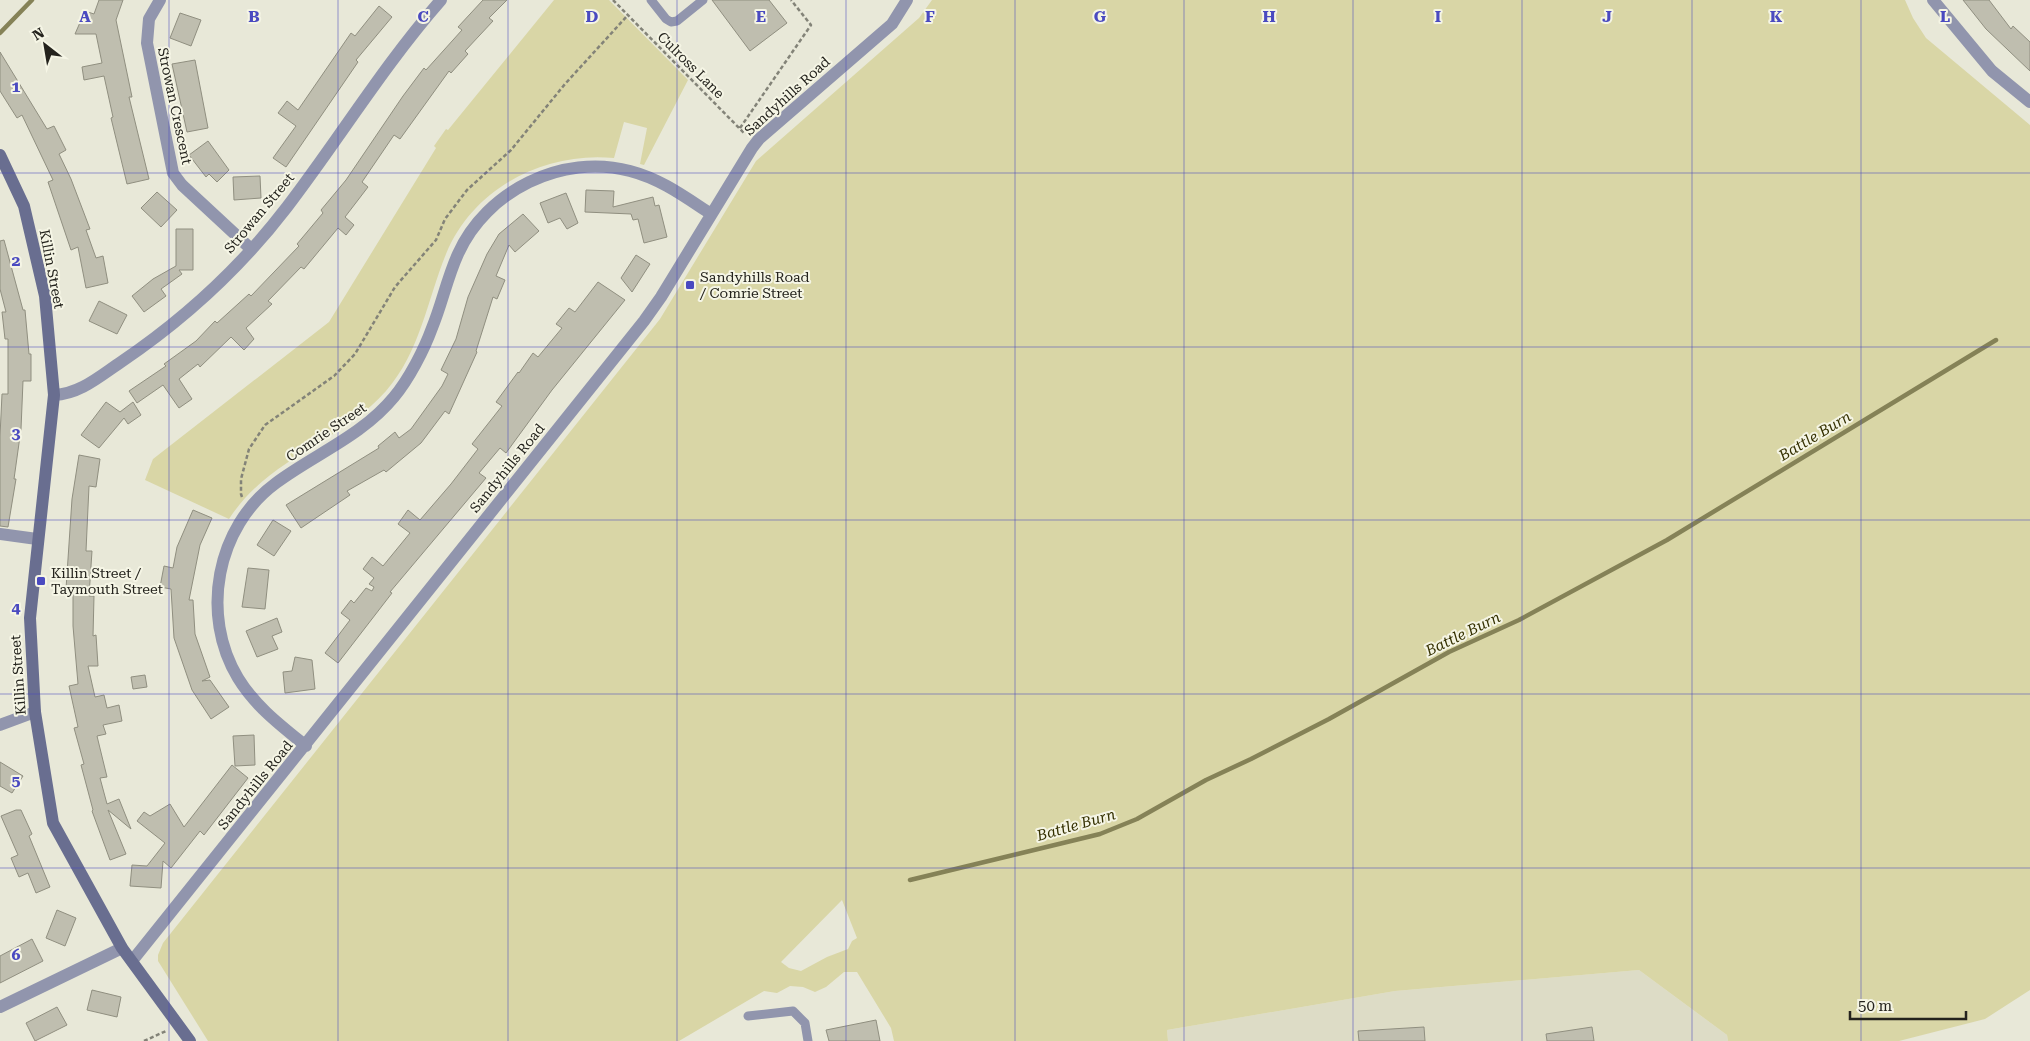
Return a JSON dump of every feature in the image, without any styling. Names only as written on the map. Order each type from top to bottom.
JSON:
[{"type":"main road","name":"Killin Street","points":[[2,162],[24,206],[45,296],[54,396],[37,539],[30,618],[35,712],[53,823],[122,948],[190,1041]]},
{"type":"street","name":"Strowan Crescent","points":[[160,0],[149,19],[146,36],[172,172],[182,185],[251,249]]},
{"type":"street","name":"Strowan Street","points":[[54,396],[68,394],[79,389],[148,343],[199,301],[251,249],[286,208],[377,80],[441,0]]},
{"type":"street","name":"Sandyhills Road","points":[[132,961],[306,746],[648,316],[755,144],[892,24],[907,0]]},
{"type":"street","points":[[1934,0],[1992,71],[2030,102]]},
{"type":"street","name":"Comrie Street","points":[[306,746],[272,719],[250,696],[232,666],[221,635],[217,604],[222,564],[231,539],[249,509],[276,483],[366,425],[394,397],[402,386],[432,330],[454,264],[464,242],[484,214],[511,192],[543,176],[567,170],[592,166],[619,168],[660,182],[711,214]]},
{"type":"street","points":[[0,534],[37,539]]},
{"type":"street","points":[[0,725],[35,712]]},
{"type":"street","points":[[0,1007],[122,948]]},
{"type":"lane","points":[[651,0],[666,19],[671,22],[677,20],[703,0]]},
{"type":"lane","points":[[748,1016],[793,1011],[805,1022],[808,1041]]},
{"type":"path","name":"Culross Lane","points":[[613,0],[755,144]]},
{"type":"path","points":[[740,128],[810,25],[791,0]]},
{"type":"path","points":[[249,509],[241,494],[241,479],[249,449],[265,425],[334,376],[355,354],[395,287],[436,240],[445,219],[467,190],[511,150],[565,84],[628,15]]},
{"type":"path","points":[[144,1041],[179,1025]]},
{"type":"shaded area","points":[[554,0],[609,0],[688,80],[644,165],[640,164],[647,128],[624,122],[614,158],[588,157],[562,161],[538,168],[514,179],[493,193],[474,210],[458,231],[439,272],[415,343],[398,376],[386,391],[347,424],[264,480],[229,519],[145,480],[153,459],[329,322],[436,148],[434,146],[446,129],[448,130]]},
{"type":"shaded area","points":[[932,0],[1905,0],[1913,18],[1926,38],[2030,125],[2030,990],[1985,1019],[1899,1041],[1728,1041],[1727,1035],[1639,970],[1395,991],[1167,1030],[1168,1041],[894,1041],[891,1028],[857,972],[844,972],[826,987],[815,992],[803,987],[790,986],[777,993],[764,991],[679,1041],[208,1041],[158,961],[158,955],[163,943],[660,319],[756,161],[919,18]],"holes":[[[842,900],[857,938],[852,941],[848,949],[827,957],[801,971],[789,968],[781,962]]]},
{"type":"shaded area","points":[[1639,970],[1727,1035],[1728,1041],[1168,1041],[1167,1030],[1395,991]]},
{"type":"building","points":[[99,0],[123,0],[116,20],[132,97],[129,97],[149,179],[127,184],[111,118],[113,117],[104,76],[84,80],[82,67],[102,63],[96,34],[75,34],[85,11],[94,14]]},
{"type":"building","points":[[483,0],[507,0],[489,18],[493,21],[465,51],[468,54],[451,73],[449,71],[400,139],[394,135],[362,182],[368,187],[345,217],[354,225],[346,235],[338,228],[304,269],[301,267],[268,301],[272,304],[246,328],[254,339],[244,350],[231,337],[200,367],[198,364],[179,379],[192,399],[179,408],[163,385],[137,403],[129,391],[166,366],[164,364],[196,341],[215,321],[217,323],[249,294],[251,296],[299,246],[297,244],[323,213],[321,210],[346,180],[403,96],[424,68],[426,70],[462,30],[458,27]]},
{"type":"building","points":[[712,0],[769,0],[787,23],[750,51]]},
{"type":"building","points":[[1963,0],[1989,0],[2011,29],[2013,26],[2030,42],[2030,71],[1986,29]]},
{"type":"building","points":[[379,6],[392,17],[356,60],[358,62],[286,167],[273,158],[296,126],[278,113],[287,101],[298,110],[351,33],[355,36]]},
{"type":"building","points":[[180,13],[201,20],[191,46],[170,38]]},
{"type":"building","points":[[0,52],[47,129],[54,126],[66,150],[59,154],[71,179],[90,229],[86,230],[96,258],[103,256],[108,283],[86,288],[78,247],[71,250],[48,182],[53,180],[22,115],[17,118],[0,91]]},
{"type":"building","points":[[195,60],[208,128],[187,132],[172,64]]},
{"type":"building","points":[[208,141],[229,170],[217,182],[209,174],[206,177],[189,155]]},
{"type":"building","points":[[260,176],[261,198],[234,200],[233,177]]},
{"type":"building","points":[[586,190],[614,191],[613,207],[653,197],[655,206],[659,205],[667,237],[644,243],[638,219],[633,220],[631,214],[585,212]]},
{"type":"building","points":[[157,192],[177,210],[161,227],[141,208]]},
{"type":"building","points":[[566,193],[578,223],[567,229],[560,218],[548,223],[540,203]]},
{"type":"building","points":[[523,214],[539,231],[515,252],[509,245],[496,276],[505,280],[497,299],[493,297],[477,352],[449,414],[445,411],[421,443],[386,472],[384,470],[347,491],[350,495],[301,528],[286,505],[379,448],[378,446],[395,432],[399,438],[411,429],[442,386],[448,374],[441,370],[456,339],[468,297],[487,254],[499,234]]},
{"type":"building","points":[[176,229],[193,229],[193,270],[179,270],[182,274],[161,289],[166,296],[144,312],[132,296],[153,279],[176,266]]},
{"type":"building","points":[[4,240],[23,310],[25,310],[29,354],[31,354],[31,381],[23,381],[21,429],[14,479],[16,479],[8,527],[0,526],[2,394],[8,394],[8,339],[5,339],[2,312],[6,312],[0,289],[0,241]]},
{"type":"building","points":[[636,255],[650,264],[632,292],[621,278]]},
{"type":"building","points":[[598,282],[625,300],[552,390],[506,453],[500,448],[479,473],[486,478],[390,592],[392,593],[338,663],[325,653],[350,620],[341,613],[351,600],[354,603],[366,588],[372,591],[374,587],[369,584],[374,578],[363,569],[372,557],[383,566],[410,533],[398,524],[408,510],[420,520],[451,484],[478,449],[472,444],[502,406],[496,402],[533,353],[538,357],[562,328],[556,324],[569,308],[575,312]]},
{"type":"building","points":[[99,301],[127,315],[117,334],[89,321]]},
{"type":"building","points":[[106,402],[120,412],[133,402],[141,415],[128,424],[124,418],[99,448],[81,435]]},
{"type":"building","points":[[79,455],[100,459],[96,487],[89,486],[86,551],[92,551],[89,596],[94,596],[93,636],[96,635],[98,666],[88,666],[95,697],[104,695],[107,708],[119,705],[122,721],[103,725],[106,734],[97,736],[107,777],[100,778],[107,804],[119,799],[131,829],[108,810],[126,854],[110,860],[92,811],[81,765],[84,764],[74,728],[78,727],[69,686],[78,684],[73,626],[73,589],[66,589],[72,499]]},
{"type":"building","points":[[193,510],[212,518],[200,545],[189,600],[193,600],[195,634],[210,677],[202,681],[210,680],[229,707],[211,719],[192,690],[174,638],[171,589],[160,587],[164,566],[173,568],[177,547]]},
{"type":"building","points":[[273,520],[291,531],[274,556],[257,545]]},
{"type":"building","points":[[248,568],[269,570],[265,609],[242,607]]},
{"type":"building","points":[[277,618],[282,632],[272,636],[278,649],[257,657],[246,631]]},
{"type":"building","points":[[295,657],[312,660],[315,689],[285,693],[283,672],[292,671]]},
{"type":"building","points":[[145,675],[147,687],[133,689],[131,677]]},
{"type":"building","points":[[254,735],[255,765],[235,766],[233,736]]},
{"type":"building","points":[[0,762],[23,776],[12,793],[0,786]]},
{"type":"building","points":[[232,765],[248,778],[204,835],[200,831],[171,868],[163,861],[161,888],[130,886],[132,865],[147,866],[165,843],[137,821],[144,812],[150,816],[170,804],[184,827]]},
{"type":"building","points":[[21,810],[32,834],[29,836],[50,887],[36,893],[28,873],[19,877],[11,858],[18,855],[1,816]]},
{"type":"building","points":[[57,910],[76,918],[65,946],[46,938]]},
{"type":"building","points":[[32,939],[43,961],[0,983],[0,956]]},
{"type":"building","points":[[92,990],[121,997],[117,1017],[87,1010]]},
{"type":"building","points":[[57,1007],[67,1025],[35,1041],[26,1023]]},
{"type":"building","points":[[876,1020],[880,1041],[829,1041],[826,1030]]},
{"type":"building","points":[[1424,1027],[1425,1041],[1359,1041],[1358,1031]]},
{"type":"building","points":[[1592,1027],[1594,1041],[1547,1041],[1546,1034]]},
{"type":"waterway","points":[[0,33],[32,0]]},
{"type":"waterway","name":"Battle Burn","points":[[910,880],[1100,834],[1137,819],[1206,780],[1329,719],[1449,652],[1519,620],[1667,540],[1996,340]]},
{"type":"place","name":"Sandyhills Road / Comrie Street","points":[[690,285]]},
{"type":"place","name":"Killin Street / Taymouth Street","points":[[41,581]]}]
